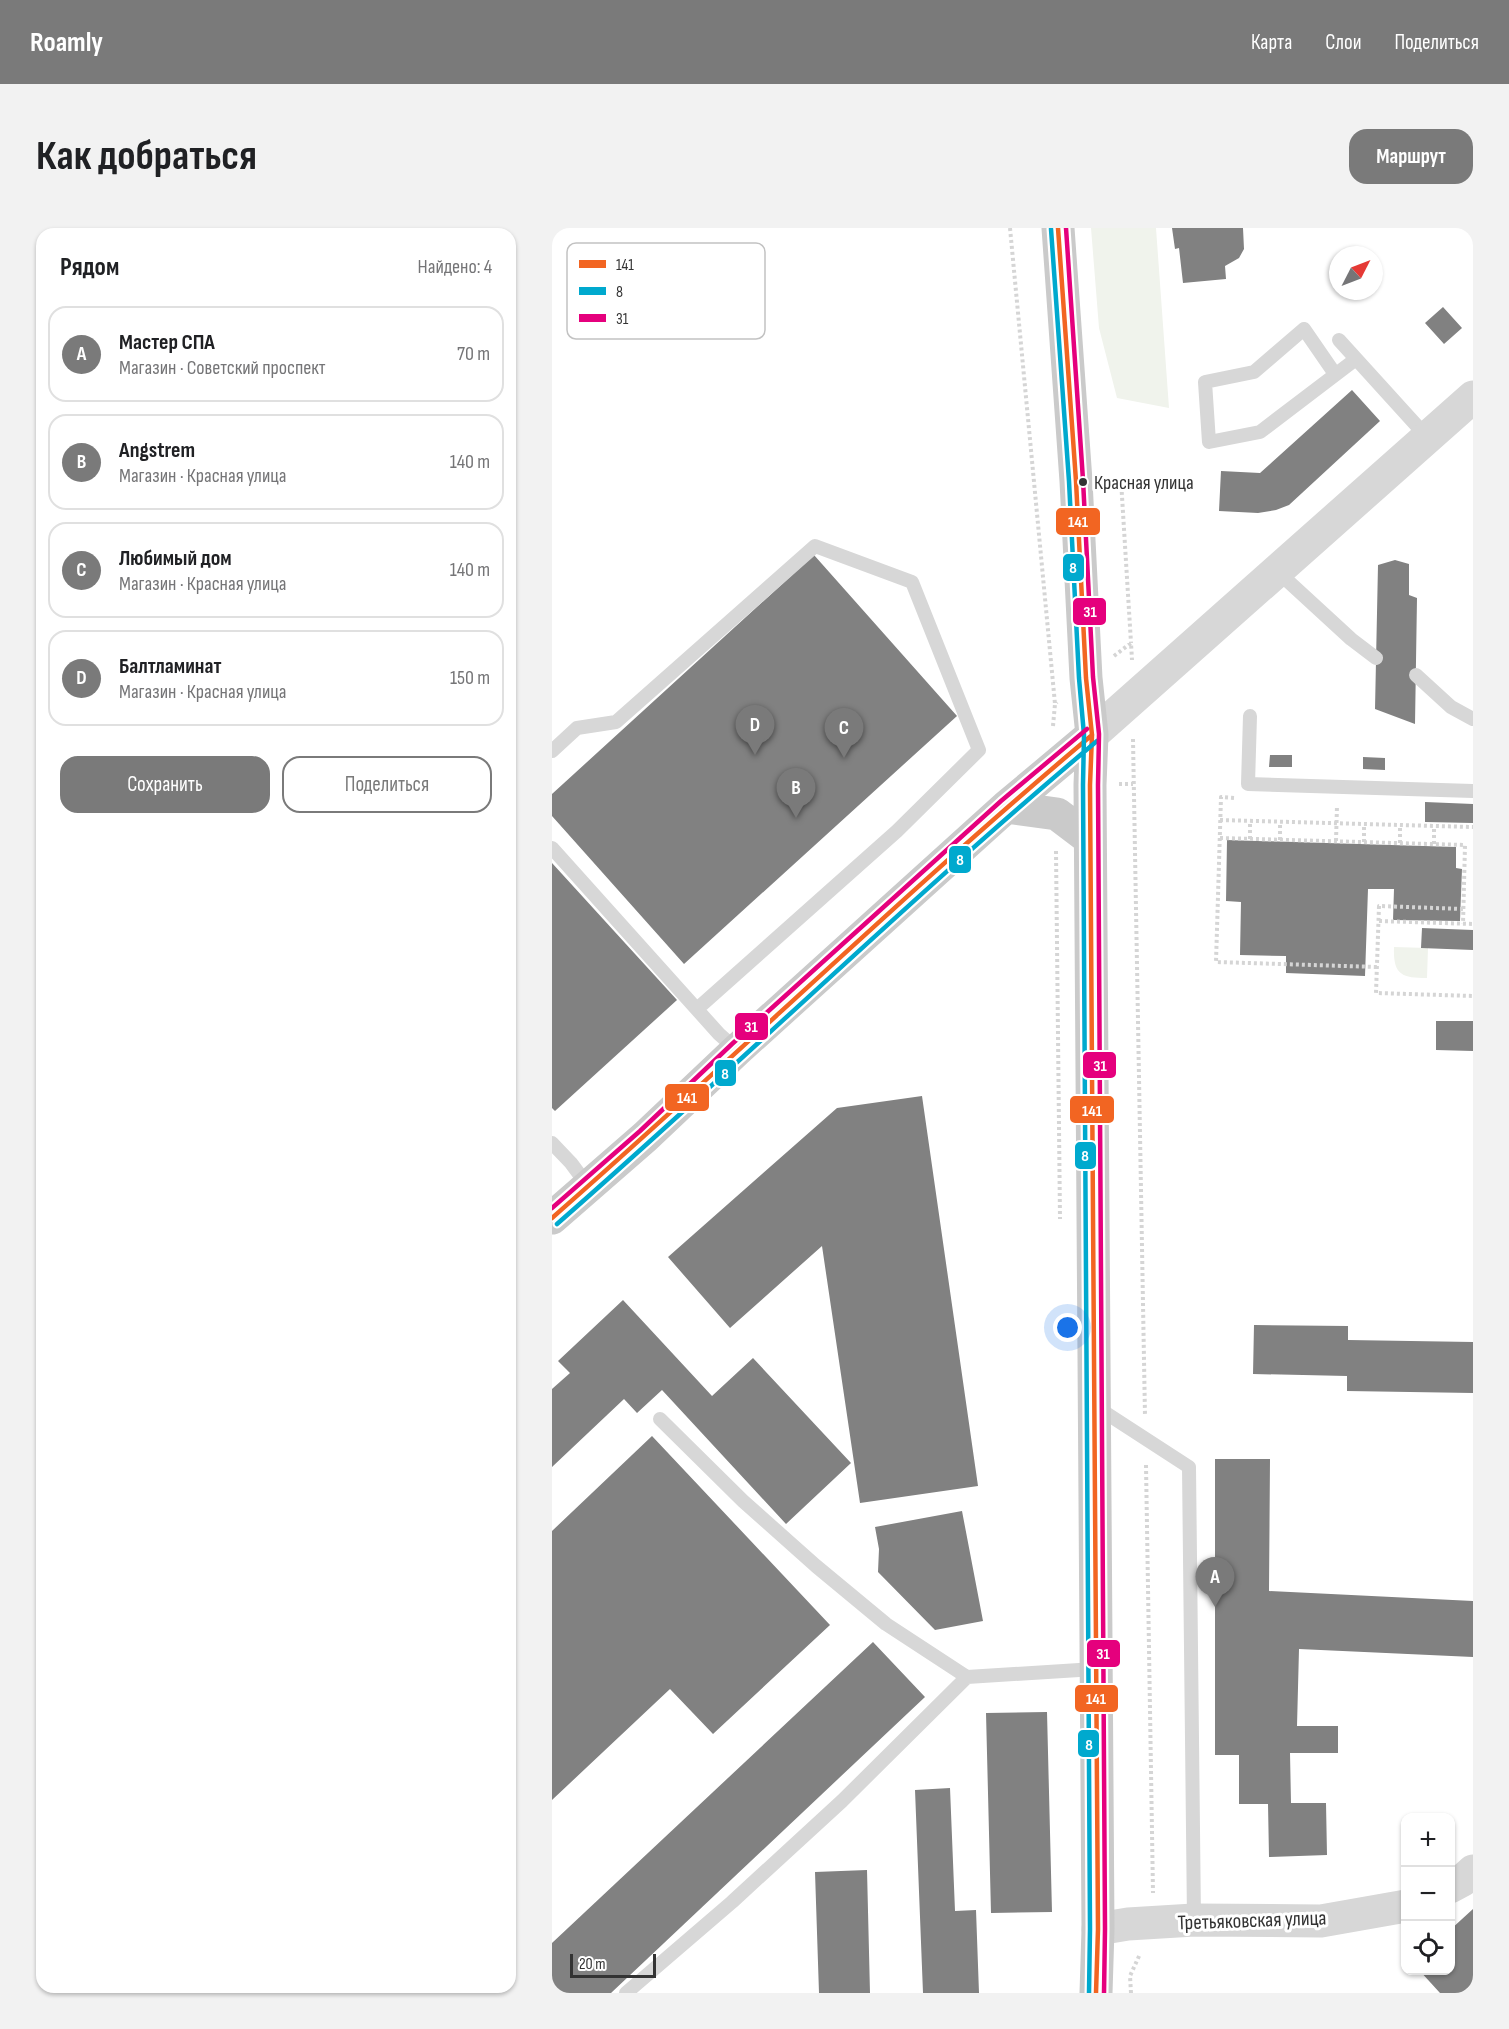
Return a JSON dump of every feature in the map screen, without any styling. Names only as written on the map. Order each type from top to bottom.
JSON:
[{"type":"main road","points":[[1058,228],[1076,481],[1086,678],[1092,735],[1090,839],[1098,1929],[1096,1993]]},
{"type":"main road","points":[[552,1218],[645,1137],[1006,807],[1092,735]]},
{"type":"main road","points":[[1006,807],[1057,814],[1090,839]]},
{"type":"street","points":[[1092,735],[1473,397]]},
{"type":"street","points":[[1455,1884],[1473,1871]]},
{"type":"street","name":"Третьяковская улица","points":[[1098,1929],[1128,1924],[1194,1920],[1321,1921],[1401,1907]]},
{"type":"lane","points":[[1335,374],[1304,329],[1254,372],[1205,382],[1209,442],[1260,432],[1356,359]]},
{"type":"lane","points":[[1339,340],[1426,437]]},
{"type":"lane","points":[[552,751],[578,728],[616,722],[815,546],[912,582],[979,750],[897,831],[697,1009]]},
{"type":"lane","points":[[1277,571],[1351,639],[1376,658]]},
{"type":"lane","points":[[1416,675],[1451,707],[1473,719]]},
{"type":"lane","points":[[1250,716],[1248,784],[1473,791]]},
{"type":"lane","points":[[552,848],[697,1009],[738,1050]]},
{"type":"lane","points":[[552,1143],[588,1186]]},
{"type":"lane","points":[[1093,1405],[1189,1467],[1194,1920]]},
{"type":"lane","points":[[660,1419],[743,1501],[816,1566],[886,1624],[967,1677],[1095,1669]]},
{"type":"lane","points":[[626,1993],[732,1902],[834,1809],[967,1677]]},
{"type":"path","points":[[1010,228],[1055,704],[1053,726],[1047,735]]},
{"type":"path","points":[[1121,480],[1134,698],[1133,784],[1154,1923],[1130,1976],[1131,1993]]},
{"type":"path","points":[[1055,704],[1131,643]]},
{"type":"path","points":[[1336,841],[1337,787]]},
{"type":"path","points":[[1221,797],[1216,962],[1377,967]]},
{"type":"path","points":[[1220,820],[1473,827]]},
{"type":"path","points":[[1250,821],[1250,839]]},
{"type":"path","points":[[1280,822],[1280,840]]},
{"type":"path","points":[[1364,824],[1364,842]]},
{"type":"path","points":[[1400,825],[1400,843]]},
{"type":"path","points":[[1434,826],[1434,844]]},
{"type":"path","points":[[1220,838],[1465,845],[1463,924]]},
{"type":"path","points":[[1463,909],[1379,906],[1376,993],[1473,996]]},
{"type":"path","points":[[1378,921],[1473,924]]},
{"type":"shaded area","points":[[1091,228],[1156,228],[1169,408],[1117,398],[1099,328]]},
{"type":"shaded area","points":[[1394,947],[1428,948],[1427,978],[1411,977],[1400,973],[1395,963]]},
{"type":"building","points":[[1172,228],[1243,228],[1244,249],[1239,258],[1225,266],[1226,279],[1183,283],[1179,248],[1175,249]]},
{"type":"building","points":[[1443,307],[1462,328],[1444,344],[1425,323]]},
{"type":"building","points":[[1352,390],[1380,421],[1289,505],[1258,513],[1219,511],[1221,471],[1260,473]]},
{"type":"building","points":[[814,555],[957,716],[684,964],[552,816],[552,794]]},
{"type":"building","points":[[1395,560],[1409,564],[1409,595],[1417,598],[1415,724],[1375,709],[1378,565]]},
{"type":"building","points":[[1270,755],[1292,755],[1292,767],[1269,767]]},
{"type":"building","points":[[1363,757],[1385,758],[1385,770],[1363,769]]},
{"type":"building","points":[[1425,802],[1473,804],[1473,823],[1425,822]]},
{"type":"building","points":[[1227,840],[1456,847],[1456,868],[1462,869],[1460,921],[1393,920],[1394,889],[1368,889],[1365,976],[1286,973],[1286,956],[1240,955],[1241,902],[1226,901]]},
{"type":"building","points":[[552,863],[677,1000],[555,1111],[552,1108]]},
{"type":"building","points":[[1422,928],[1473,930],[1473,950],[1421,948]]},
{"type":"building","points":[[1436,1021],[1473,1021],[1473,1051],[1436,1050]]},
{"type":"building","points":[[922,1096],[978,1486],[860,1503],[822,1246],[730,1328],[668,1257],[837,1108]]},
{"type":"building","points":[[623,1300],[712,1396],[753,1358],[851,1463],[786,1524],[662,1390],[637,1413],[624,1399],[552,1467],[552,1389],[570,1373],[558,1361]]},
{"type":"building","points":[[1254,1325],[1348,1326],[1348,1340],[1473,1342],[1473,1393],[1347,1391],[1347,1376],[1253,1374]]},
{"type":"building","points":[[652,1436],[830,1625],[713,1734],[670,1689],[552,1800],[552,1531]]},
{"type":"building","points":[[1215,1459],[1270,1459],[1269,1591],[1473,1601],[1473,1657],[1299,1649],[1297,1726],[1338,1726],[1338,1753],[1290,1753],[1291,1803],[1326,1803],[1327,1855],[1269,1857],[1268,1804],[1239,1804],[1239,1755],[1215,1755]]},
{"type":"building","points":[[962,1511],[983,1621],[935,1630],[878,1572],[879,1549],[875,1527]]},
{"type":"building","points":[[873,1642],[925,1697],[611,1993],[552,1993],[552,1943]]},
{"type":"building","points":[[1047,1712],[1052,1912],[991,1913],[986,1713]]},
{"type":"building","points":[[950,1788],[955,1911],[976,1910],[979,1993],[923,1993],[915,1790]]},
{"type":"building","points":[[867,1870],[870,1993],[819,1993],[815,1872]]},
{"type":"building","points":[[1473,1909],[1473,1983],[1462,1993],[1440,1993],[1424,1975],[1455,1975],[1455,1925]]},
{"type":"transit line","name":"141","points":[[1058,228],[1076,481],[1086,678],[1092,735],[1090,785],[1098,1929],[1096,1993]]},
{"type":"transit line","name":"31","points":[[1066,228],[1083,480],[1093,677],[1099,734],[1104,1993]]},
{"type":"transit line","name":"8","points":[[1051,229],[1084,735],[1089,1993]]},
{"type":"transit line","name":"31","points":[[552,1208],[640,1131],[732,1044],[1001,801],[1087,729]]},
{"type":"transit line","name":"141","points":[[552,1218],[955,854],[1092,735]]},
{"type":"transit line","name":"8","points":[[557,1224],[960,860],[1097,741]]},
{"type":"place","name":"Красная улица","points":[[1083,482]]},
{"type":"place","name":"Балтламинат","points":[[755,755]]},
{"type":"place","name":"Любимый дом","points":[[844,758]]},
{"type":"place","name":"Angstrem","points":[[796,818]]},
{"type":"place","name":"Мастер СПА","points":[[1215,1607]]}]
